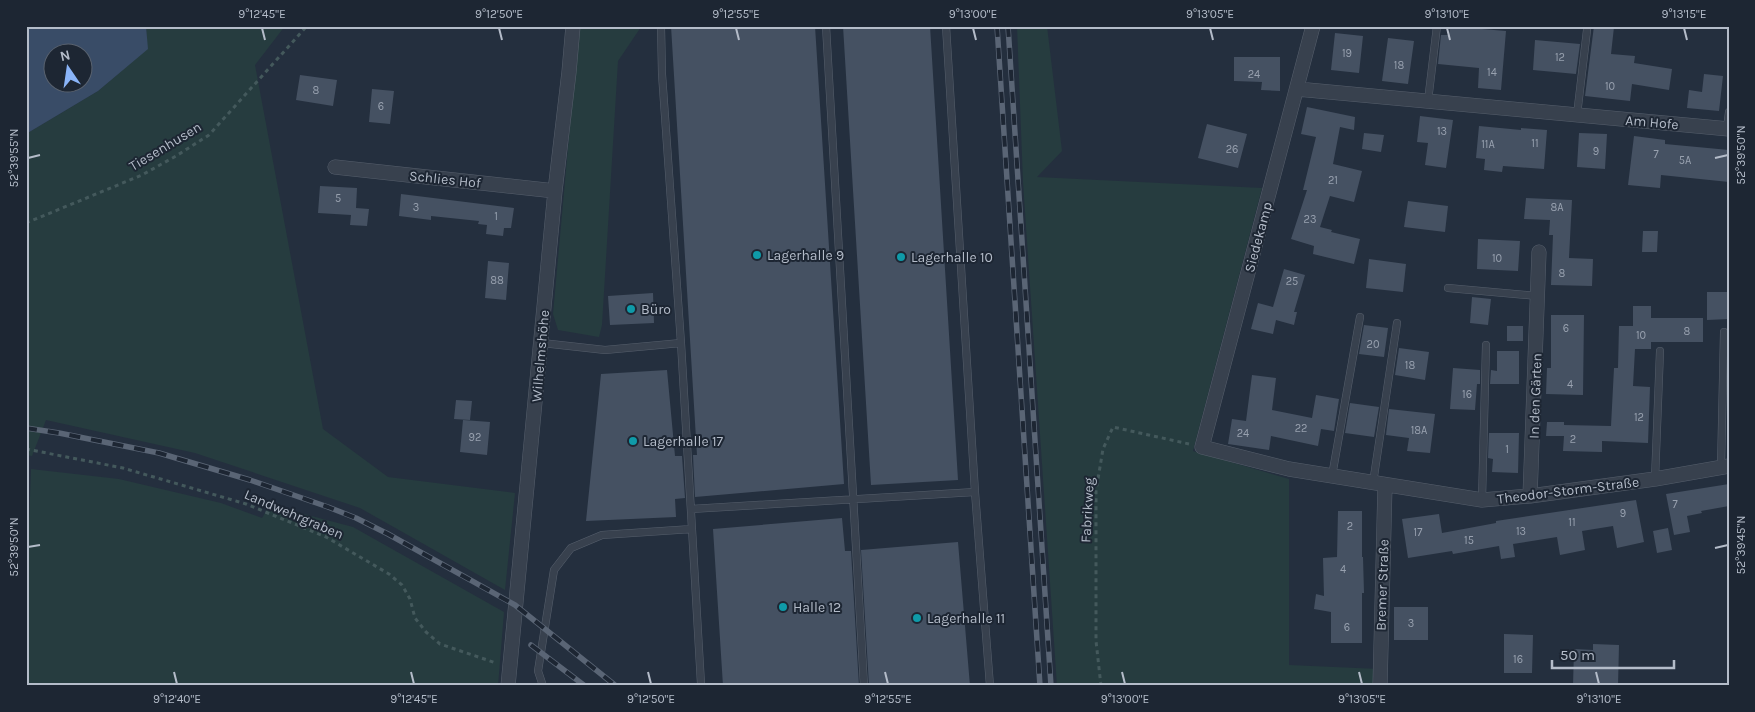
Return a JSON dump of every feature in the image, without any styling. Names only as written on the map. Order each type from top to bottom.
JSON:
[{"type":"street","name":"Wilhelmshöhe","points":[[508,686],[555,191],[573,26]]},
{"type":"street","name":"Siedekamp","points":[[1202,447],[1314,26]]},
{"type":"street","name":"Am Hofe","points":[[1297,89],[1728,128]]},
{"type":"street","name":"Schlies Hof","points":[[334,167],[555,191]]},
{"type":"street","name":"In den Gärten","points":[[1530,496],[1540,252]]},
{"type":"street","name":"Theodor-Storm-Straße","points":[[1202,447],[1289,468],[1482,500],[1530,496],[1655,479],[1725,467]]},
{"type":"street","name":"Bremer Straße","points":[[1379,484],[1380,686]]},
{"type":"lane","points":[[660,26],[702,686]]},
{"type":"lane","points":[[826,26],[864,686]]},
{"type":"lane","points":[[946,26],[975,492],[990,686]]},
{"type":"lane","points":[[1428,101],[1437,26]]},
{"type":"lane","points":[[1577,115],[1587,30]]},
{"type":"lane","name":"Am Hofe","points":[[1728,128],[1729,112]]},
{"type":"lane","points":[[1448,288],[1538,296]]},
{"type":"lane","points":[[1332,476],[1360,317]]},
{"type":"lane","points":[[1379,484],[1397,323]]},
{"type":"lane","name":"Theodor-Storm-Straße","points":[[1724,332],[1725,467]]},
{"type":"lane","points":[[542,343],[605,350],[681,343]]},
{"type":"lane","name":"Theodor-Storm-Straße","points":[[1482,500],[1486,345]]},
{"type":"lane","name":"Theodor-Storm-Straße","points":[[1655,479],[1660,351]]},
{"type":"lane","points":[[691,510],[975,492]]},
{"type":"lane","points":[[543,686],[538,670],[554,570],[572,548],[602,535],[692,529]]},
{"type":"path","name":"Tiesenhusen","points":[[26,223],[142,175],[209,135],[307,26]]},
{"type":"path","name":"Fabrikweg","points":[[1101,686],[1096,640],[1096,491],[1103,448],[1113,427],[1202,447]]},
{"type":"path","name":"Landwehrgraben","points":[[26,450],[122,468],[246,504],[326,537],[389,574],[402,585],[410,600],[415,618],[426,632],[440,644],[510,667]]},
{"type":"green space","points":[[146,26],[285,26],[255,65],[323,429],[388,477],[515,493],[505,590],[360,508],[195,453],[46,420],[32,456],[26,455],[26,134],[98,91],[147,49]]},
{"type":"green space","points":[[579,26],[639,26],[639,30],[618,61],[602,325],[599,337],[558,330],[553,314]]},
{"type":"green space","points":[[1017,26],[1047,26],[1062,151],[1037,177],[1262,188],[1193,451],[1289,479],[1289,665],[1379,669],[1380,686],[1057,686],[1023,182]]},
{"type":"green space","points":[[31,469],[119,479],[221,503],[262,518],[270,505],[353,527],[504,612],[498,686],[26,686],[26,611]]},
{"type":"water","points":[[26,26],[146,26],[148,49],[98,91],[26,134]]},
{"type":"building","name":"Lagerhalle 9","points":[[671,26],[815,26],[844,484],[695,497],[693,455],[697,455]]},
{"type":"building","name":"Lagerhalle 10","points":[[843,26],[930,26],[958,480],[871,485]]},
{"type":"building","points":[[1450,26],[1470,26],[1470,28],[1506,31],[1501,90],[1478,88],[1479,68],[1438,64],[1441,35],[1449,35]]},
{"type":"building","points":[[1594,26],[1614,27],[1611,54],[1635,56],[1634,63],[1672,69],[1669,90],[1632,84],[1630,101],[1585,96]]},
{"type":"building","points":[[1335,33],[1363,36],[1359,73],[1331,70]]},
{"type":"building","points":[[1388,38],[1414,41],[1408,84],[1382,81]]},
{"type":"building","points":[[1535,40],[1580,44],[1576,74],[1533,70]]},
{"type":"building","points":[[1234,57],[1280,57],[1280,91],[1261,90],[1262,82],[1234,81]]},
{"type":"building","points":[[1704,74],[1723,76],[1719,111],[1687,108],[1689,90],[1702,92]]},
{"type":"building","points":[[300,75],[337,80],[333,106],[296,100]]},
{"type":"building","points":[[372,89],[394,91],[390,124],[369,122]]},
{"type":"building","points":[[1307,107],[1355,117],[1354,130],[1340,127],[1333,164],[1362,171],[1354,202],[1330,196],[1320,227],[1332,230],[1331,232],[1360,239],[1354,264],[1313,254],[1314,246],[1291,239],[1307,190],[1303,190],[1316,137],[1301,134]]},
{"type":"building","points":[[1420,116],[1453,120],[1446,168],[1425,165],[1428,143],[1417,142]]},
{"type":"building","points":[[1207,124],[1247,134],[1238,168],[1198,158]]},
{"type":"building","points":[[1479,126],[1521,130],[1521,128],[1547,130],[1544,169],[1503,166],[1502,172],[1484,170],[1485,159],[1476,158]]},
{"type":"building","points":[[1364,133],[1384,135],[1381,152],[1362,149]]},
{"type":"building","points":[[1579,133],[1607,134],[1605,169],[1577,167]]},
{"type":"building","points":[[1634,136],[1665,140],[1665,144],[1729,150],[1729,182],[1661,175],[1660,188],[1628,185]]},
{"type":"building","points":[[320,186],[357,188],[356,208],[369,209],[367,226],[350,225],[351,215],[318,213]]},
{"type":"building","points":[[401,194],[514,208],[511,228],[504,228],[503,236],[486,234],[487,225],[478,224],[479,221],[431,216],[431,220],[399,216]]},
{"type":"building","points":[[1526,198],[1572,200],[1569,258],[1593,259],[1592,286],[1551,285],[1553,235],[1549,235],[1550,220],[1524,219]]},
{"type":"building","points":[[1408,201],[1448,206],[1445,232],[1404,227]]},
{"type":"building","points":[[1643,231],[1658,231],[1657,252],[1642,252]]},
{"type":"building","points":[[1478,239],[1520,241],[1518,271],[1477,269]]},
{"type":"building","points":[[1369,259],[1406,264],[1403,292],[1366,288]]},
{"type":"building","points":[[488,261],[509,263],[506,300],[485,298]]},
{"type":"building","points":[[1284,269],[1305,275],[1294,312],[1297,312],[1294,325],[1276,320],[1273,334],[1251,329],[1258,303],[1273,307]]},
{"type":"building","points":[[1707,292],[1729,292],[1729,319],[1707,320]]},
{"type":"building","name":"Büro","points":[[653,293],[654,323],[610,325],[608,296]]},
{"type":"building","points":[[1472,297],[1491,299],[1488,325],[1470,323]]},
{"type":"building","points":[[1633,306],[1651,306],[1651,318],[1703,318],[1703,342],[1651,342],[1651,349],[1635,349],[1633,386],[1650,387],[1648,443],[1602,441],[1602,452],[1563,451],[1564,436],[1546,436],[1547,422],[1564,422],[1564,425],[1611,426],[1614,368],[1618,368],[1619,326],[1633,326]]},
{"type":"building","points":[[1551,315],[1584,315],[1583,395],[1546,394],[1547,368],[1551,368]]},
{"type":"building","points":[[1364,325],[1388,328],[1384,357],[1359,354]]},
{"type":"building","points":[[1507,326],[1523,326],[1523,341],[1507,341]]},
{"type":"building","points":[[1399,348],[1429,352],[1425,380],[1395,375]]},
{"type":"building","points":[[1497,351],[1519,351],[1519,384],[1490,384],[1491,370],[1497,371]]},
{"type":"building","points":[[1453,368],[1480,370],[1480,384],[1477,384],[1475,410],[1450,409]]},
{"type":"building","name":"Lagerhalle 17","points":[[667,370],[675,456],[682,456],[685,498],[675,499],[676,517],[586,521],[601,374]]},
{"type":"building","points":[[1252,375],[1276,378],[1272,410],[1312,418],[1316,395],[1339,399],[1334,431],[1321,429],[1318,446],[1271,436],[1269,450],[1228,444],[1232,419],[1246,421]]},
{"type":"building","points":[[456,400],[472,401],[470,420],[454,419]]},
{"type":"building","points":[[1350,403],[1379,407],[1374,437],[1345,433]]},
{"type":"building","points":[[1389,409],[1435,414],[1430,453],[1407,451],[1409,438],[1386,435]]},
{"type":"building","points":[[463,420],[490,422],[487,455],[460,452]]},
{"type":"building","points":[[1489,433],[1519,433],[1518,473],[1492,472],[1493,459],[1488,458]]},
{"type":"building","points":[[1729,484],[1729,506],[1701,511],[1702,513],[1687,516],[1690,532],[1674,535],[1666,494]]},
{"type":"building","points":[[1636,500],[1644,542],[1617,548],[1613,526],[1582,531],[1585,550],[1560,555],[1557,537],[1513,544],[1515,557],[1501,559],[1499,546],[1453,554],[1452,551],[1408,558],[1402,519],[1439,514],[1442,533],[1496,523],[1496,521]]},
{"type":"building","points":[[1338,511],[1362,511],[1364,593],[1362,593],[1362,643],[1331,643],[1331,612],[1314,609],[1316,594],[1324,596],[1323,558],[1337,557]]},
{"type":"building","name":"Halle 12","points":[[842,518],[845,551],[851,551],[859,686],[723,686],[713,529]]},
{"type":"building","points":[[1668,528],[1672,550],[1657,553],[1653,531]]},
{"type":"building","name":"Lagerhalle 11","points":[[958,542],[970,686],[869,686],[861,550]]},
{"type":"building","points":[[1394,607],[1428,607],[1428,640],[1394,640]]},
{"type":"building","points":[[1504,634],[1533,635],[1532,673],[1504,673]]},
{"type":"building","points":[[1593,644],[1619,645],[1618,686],[1573,686],[1574,649],[1593,650]]},
{"type":"railway","points":[[997,26],[1040,686]]},
{"type":"railway","points":[[1008,26],[1051,686]]},
{"type":"railway","points":[[26,428],[159,453],[250,480],[356,518],[515,605],[616,686]]},
{"type":"railway","points":[[531,645],[585,686]]},
{"type":"place","name":"Lagerhalle 9","points":[[757,255]]},
{"type":"place","name":"Lagerhalle 10","points":[[901,257]]},
{"type":"place","name":"Büro","points":[[631,309]]},
{"type":"place","name":"Lagerhalle 17","points":[[633,441]]},
{"type":"place","name":"Halle 12","points":[[783,607]]},
{"type":"place","name":"Lagerhalle 11","points":[[917,618]]}]
